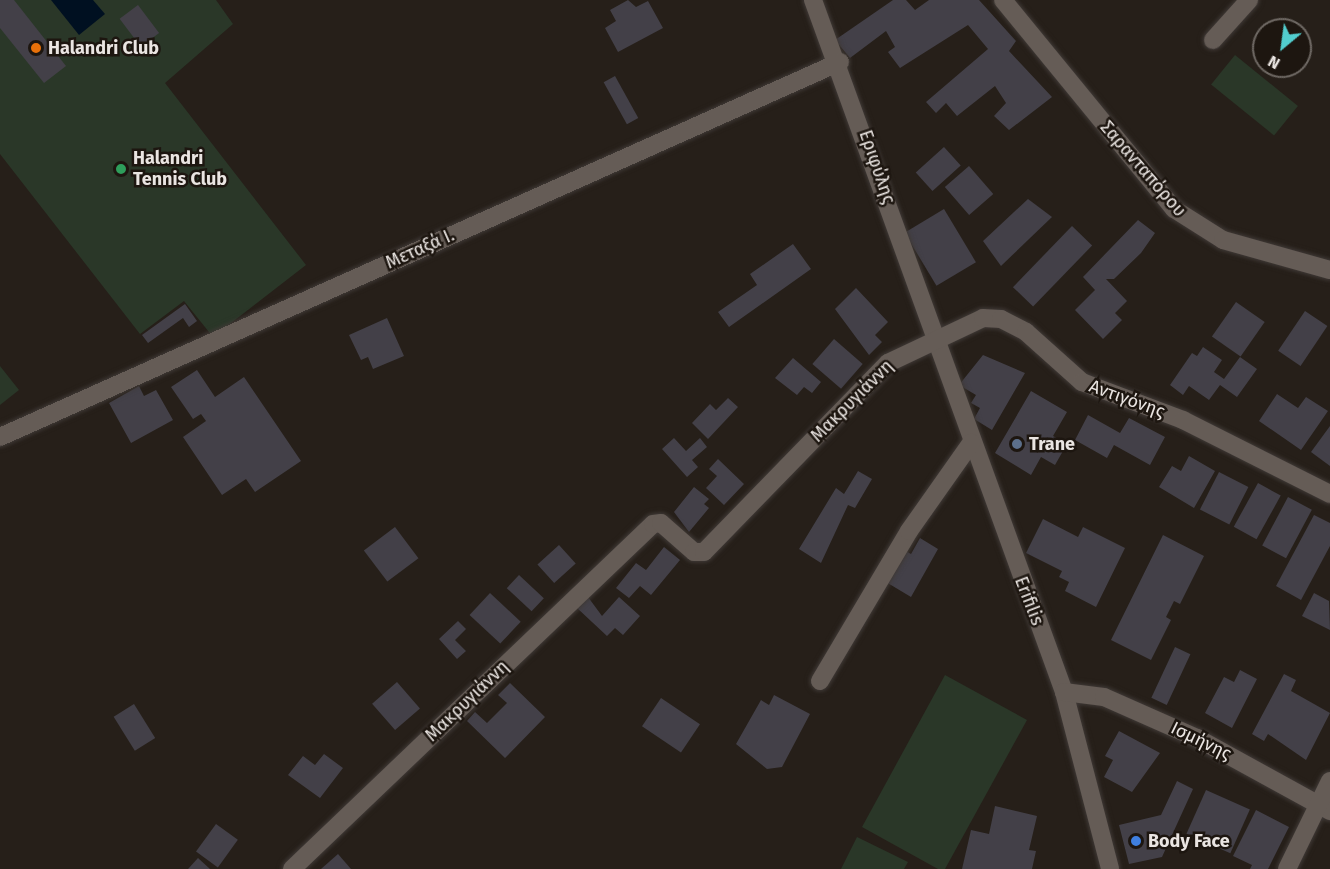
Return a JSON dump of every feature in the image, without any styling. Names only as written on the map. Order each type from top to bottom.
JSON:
[{"type":"street","name":"Εριφύλης","points":[[813,0],[840,62],[932,337]]},
{"type":"street","name":"Σαρανταπόρου","points":[[1003,0],[1174,209],[1223,240],[1330,270]]},
{"type":"street","points":[[1213,40],[1249,0]]},
{"type":"street","name":"Μεταξά Ι.","points":[[0,436],[840,62]]},
{"type":"street","name":"Αντιγόνης","points":[[932,337],[983,318],[1011,323],[1082,382],[1183,420],[1330,494]]},
{"type":"street","name":"Erifilis","points":[[932,337],[1064,692],[1110,869]]},
{"type":"street","name":"Μακρυγιάννη","points":[[292,869],[642,533],[662,523],[694,552],[704,552],[888,363],[932,337]]},
{"type":"street","points":[[820,681],[909,531],[971,443]]},
{"type":"street","name":"Ισμήνης","points":[[1064,692],[1104,697],[1325,806]]},
{"type":"street","points":[[1287,869],[1325,806],[1330,781]]},
{"type":"green space","name":"Halandri Tennis Club","points":[[0,0],[216,0],[233,24],[165,83],[306,265],[213,337],[184,301],[140,334],[0,154]]},
{"type":"green space","points":[[1235,55],[1252,69],[1252,78],[1263,78],[1298,106],[1274,136],[1211,85]]},
{"type":"green space","points":[[0,366],[19,390],[0,405]]},
{"type":"green space","points":[[945,675],[1027,720],[945,869],[938,869],[862,827]]},
{"type":"green space","points":[[857,837],[908,862],[904,869],[841,869]]},
{"type":"water","points":[[51,0],[93,0],[105,14],[79,35]]},
{"type":"building","points":[[0,0],[14,0],[66,66],[44,83],[0,28]]},
{"type":"building","points":[[628,0],[636,7],[648,1],[663,28],[618,52],[605,28],[616,21],[610,10]]},
{"type":"building","points":[[893,0],[906,0],[915,10],[929,0],[979,0],[1016,41],[1009,51],[1052,97],[1009,130],[994,116],[1006,103],[995,86],[957,116],[946,103],[936,113],[926,102],[988,49],[968,25],[900,68],[888,52],[895,47],[886,31],[850,58],[835,40]]},
{"type":"building","points":[[138,5],[159,33],[141,47],[120,19]]},
{"type":"building","points":[[615,76],[638,118],[627,124],[604,82]]},
{"type":"building","points":[[944,147],[961,166],[932,191],[916,172]]},
{"type":"building","points":[[969,166],[993,194],[969,215],[945,187]]},
{"type":"building","points":[[1028,199],[1052,217],[1001,266],[983,241]]},
{"type":"building","points":[[944,209],[976,262],[937,286],[905,233]]},
{"type":"building","points":[[1138,220],[1155,233],[1141,253],[1114,279],[1106,279],[1127,301],[1115,313],[1122,320],[1103,339],[1075,310],[1095,290],[1083,277]]},
{"type":"building","points":[[1072,226],[1092,245],[1033,307],[1013,287]]},
{"type":"building","points":[[793,244],[811,269],[729,327],[718,312],[757,285],[750,274]]},
{"type":"building","points":[[856,288],[888,322],[875,335],[882,342],[869,355],[835,309]]},
{"type":"building","points":[[1236,302],[1265,322],[1241,356],[1212,336]]},
{"type":"building","points":[[185,304],[197,321],[189,327],[183,318],[148,343],[142,335]]},
{"type":"building","points":[[1305,311],[1327,326],[1301,366],[1278,351]]},
{"type":"building","points":[[387,318],[404,356],[373,369],[368,357],[361,360],[349,335]]},
{"type":"building","points":[[834,339],[863,364],[841,389],[812,364]]},
{"type":"building","points":[[1203,347],[1222,360],[1214,372],[1224,379],[1240,357],[1257,369],[1237,397],[1220,385],[1209,400],[1189,386],[1183,395],[1170,385],[1192,353],[1197,356]]},
{"type":"building","points":[[983,355],[1025,373],[992,430],[974,419],[980,408],[971,403],[976,395],[959,385]]},
{"type":"building","points":[[793,358],[821,382],[812,393],[804,387],[797,395],[775,378]]},
{"type":"building","points":[[197,370],[215,397],[244,377],[301,461],[255,492],[246,479],[222,495],[183,437],[206,421],[201,414],[193,419],[171,387]]},
{"type":"building","points":[[139,386],[144,396],[156,390],[173,420],[131,443],[109,403]]},
{"type":"building","points":[[1031,391],[1067,412],[1053,436],[1067,444],[1055,465],[1041,457],[1031,475],[995,453]]},
{"type":"building","points":[[1277,394],[1298,408],[1306,397],[1328,411],[1301,450],[1259,421]]},
{"type":"building","points":[[728,398],[738,407],[708,439],[692,423],[710,404],[716,410]]},
{"type":"building","points":[[1088,415],[1120,433],[1129,418],[1165,437],[1150,465],[1114,445],[1107,458],[1075,440]]},
{"type":"building","points":[[1330,426],[1330,466],[1311,452]]},
{"type":"building","points":[[674,438],[686,451],[700,438],[707,447],[692,460],[698,467],[687,477],[662,449]]},
{"type":"building","points":[[1189,456],[1215,471],[1194,508],[1159,487],[1172,466],[1181,471]]},
{"type":"building","points":[[718,459],[744,484],[724,505],[706,488],[717,476],[709,469]]},
{"type":"building","points":[[858,471],[872,479],[855,508],[848,505],[821,563],[799,549],[836,488],[844,494]]},
{"type":"building","points":[[1219,472],[1248,487],[1229,524],[1200,509]]},
{"type":"building","points":[[1258,483],[1281,496],[1256,539],[1234,527]]},
{"type":"building","points":[[694,487],[709,499],[704,504],[709,508],[689,532],[674,512]]},
{"type":"building","points":[[1288,497],[1312,510],[1286,558],[1262,546]]},
{"type":"building","points":[[1314,515],[1330,523],[1330,546],[1301,600],[1276,586]]},
{"type":"building","points":[[1043,519],[1078,537],[1083,527],[1125,548],[1096,607],[1065,591],[1069,582],[1059,577],[1062,571],[1026,553]]},
{"type":"building","points":[[395,527],[418,558],[387,582],[364,550]]},
{"type":"building","points":[[1163,535],[1204,556],[1180,604],[1174,601],[1166,617],[1171,620],[1151,660],[1111,640]]},
{"type":"building","points":[[920,538],[938,549],[911,597],[886,582],[904,550],[911,554]]},
{"type":"building","points":[[559,545],[576,564],[554,583],[537,564]]},
{"type":"building","points":[[664,547],[680,560],[651,595],[640,586],[629,598],[616,588],[636,563],[646,570]]},
{"type":"building","points":[[519,575],[544,598],[532,611],[507,588]]},
{"type":"building","points":[[490,593],[521,622],[500,644],[470,615]]},
{"type":"building","points":[[1314,593],[1329,601],[1330,630],[1302,616]]},
{"type":"building","points":[[588,597],[602,616],[619,597],[640,616],[623,635],[615,628],[607,636],[577,608]]},
{"type":"building","points":[[458,621],[466,629],[455,640],[466,651],[457,659],[439,639]]},
{"type":"building","points":[[1175,647],[1190,654],[1167,705],[1151,698]]},
{"type":"building","points":[[1240,670],[1257,679],[1232,728],[1205,713],[1224,677],[1234,682]]},
{"type":"building","points":[[1284,674],[1296,680],[1291,691],[1330,713],[1306,760],[1268,734],[1264,741],[1252,734]]},
{"type":"building","points":[[397,682],[420,708],[395,730],[372,704]]},
{"type":"building","points":[[510,683],[545,717],[505,758],[467,721],[475,712],[487,723],[507,703],[498,695]]},
{"type":"building","points":[[774,695],[810,714],[782,767],[767,769],[736,744],[761,700],[769,705]]},
{"type":"building","points":[[661,698],[700,724],[681,752],[642,726]]},
{"type":"building","points":[[134,704],[155,738],[135,751],[114,717]]},
{"type":"building","points":[[1119,731],[1160,753],[1132,792],[1104,777],[1113,760],[1105,756]]},
{"type":"building","points":[[324,754],[343,768],[320,798],[288,775],[303,756],[315,765]]},
{"type":"building","points":[[1177,781],[1193,789],[1162,857],[1129,864],[1119,825],[1161,815]]},
{"type":"building","points":[[1206,790],[1250,810],[1230,853],[1186,834]]},
{"type":"building","points":[[995,806],[1037,816],[1029,850],[1036,851],[1032,869],[962,869],[971,830],[989,834]]},
{"type":"building","points":[[1256,810],[1289,827],[1268,869],[1250,869],[1252,865],[1233,856]]},
{"type":"building","points":[[216,824],[238,840],[218,867],[196,852]]},
{"type":"building","points":[[338,854],[351,869],[321,869]]},
{"type":"building","points":[[198,858],[210,869],[188,869]]},
{"type":"place","name":"Halandri Club","points":[[36,48]]},
{"type":"place","name":"Halandri Tennis Club","points":[[121,169]]},
{"type":"place","name":"Trane","points":[[1017,444]]},
{"type":"place","name":"Body Face","points":[[1136,841]]}]
